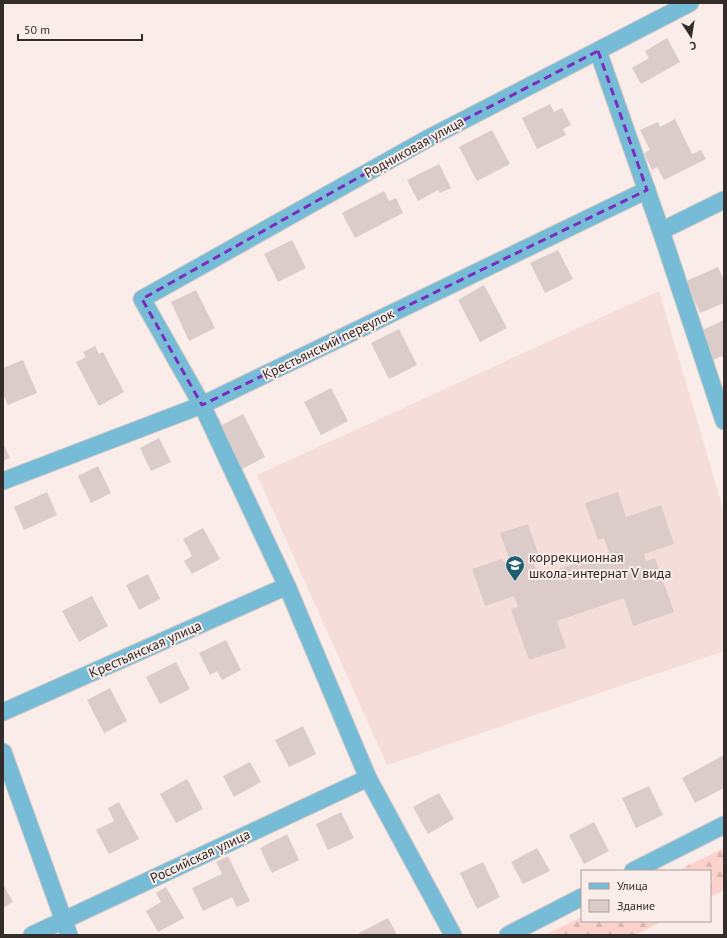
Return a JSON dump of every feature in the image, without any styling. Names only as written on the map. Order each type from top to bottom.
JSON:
[{"type":"street","name":"Родниковая улица","points":[[202,405],[142,299],[427,139],[690,3]]},
{"type":"street","points":[[598,51],[661,230],[724,421]]},
{"type":"street","name":"Крестьянский переулок","points":[[3,482],[202,405],[646,190]]},
{"type":"street","points":[[661,230],[724,200]]},
{"type":"street","points":[[202,405],[287,586],[368,778],[453,935]]},
{"type":"street","name":"Крестьянская улица","points":[[3,712],[287,586]]},
{"type":"street","points":[[3,752],[69,935]]},
{"type":"street","name":"Российская улица","points":[[32,935],[368,778]]},
{"type":"street","points":[[635,870],[724,825]]},
{"type":"street","points":[[508,935],[581,898]]},
{"type":"highlighted area","points":[[598,51],[647,190],[202,405],[142,299],[427,139]]},
{"type":"shaded area","name":"коррекционная школа-интернат V вида","points":[[659,291],[724,512],[724,651],[387,765],[257,475]]},
{"type":"green space","points":[[724,848],[724,890],[711,896],[711,870],[679,870]]},
{"type":"green space","points":[[581,917],[581,922],[661,922],[635,935],[545,935]]},
{"type":"building","points":[[667,38],[680,62],[641,84],[632,68],[649,58],[645,51]]},
{"type":"building","points":[[550,104],[554,112],[562,108],[571,125],[563,129],[566,135],[537,149],[522,118]]},
{"type":"building","points":[[675,119],[692,154],[701,150],[706,159],[664,180],[657,167],[652,170],[644,153],[650,150],[640,130],[658,122],[660,127]]},
{"type":"building","points":[[492,130],[510,164],[477,181],[459,147]]},
{"type":"building","points":[[439,164],[451,188],[440,193],[438,190],[418,201],[407,180]]},
{"type":"building","points":[[384,191],[389,201],[396,198],[403,213],[355,238],[342,213]]},
{"type":"building","points":[[292,240],[306,268],[278,282],[264,254]]},
{"type":"building","points":[[558,250],[573,279],[545,293],[530,263]]},
{"type":"building","points":[[718,267],[724,280],[724,303],[700,313],[686,281]]},
{"type":"building","points":[[484,285],[507,328],[480,342],[458,300]]},
{"type":"building","points":[[196,290],[215,328],[189,341],[171,302]]},
{"type":"building","points":[[724,320],[724,361],[722,356],[711,361],[698,332]]},
{"type":"building","points":[[399,329],[417,365],[389,379],[371,343]]},
{"type":"building","points":[[95,346],[99,354],[103,352],[124,392],[99,406],[76,362],[86,357],[83,352]]},
{"type":"building","points":[[23,360],[37,393],[8,405],[3,394],[3,368]]},
{"type":"building","points":[[331,388],[348,421],[321,435],[304,402]]},
{"type":"building","points":[[243,414],[265,457],[238,471],[213,421],[219,418],[222,425]]},
{"type":"building","points":[[159,438],[171,462],[151,471],[140,448]]},
{"type":"building","points":[[3,443],[10,458],[3,461]]},
{"type":"building","points":[[98,466],[111,493],[91,503],[78,476]]},
{"type":"building","points":[[47,492],[57,515],[24,530],[14,507]]},
{"type":"building","points":[[618,492],[626,517],[661,505],[674,544],[644,554],[646,561],[655,558],[674,612],[633,626],[624,598],[557,621],[566,648],[529,660],[511,609],[518,607],[514,596],[485,606],[472,569],[502,559],[504,562],[510,561],[500,533],[528,524],[540,559],[533,561],[538,576],[609,552],[604,538],[598,540],[585,503]]},
{"type":"building","points":[[203,528],[220,559],[192,574],[184,561],[192,556],[183,539]]},
{"type":"building","points":[[148,574],[160,599],[139,610],[126,585]]},
{"type":"building","points":[[92,596],[108,626],[79,642],[62,611]]},
{"type":"building","points":[[226,640],[241,670],[222,680],[217,671],[210,675],[199,653]]},
{"type":"building","points":[[176,662],[190,689],[160,704],[146,677]]},
{"type":"building","points":[[110,688],[127,721],[104,733],[87,700]]},
{"type":"building","points":[[303,726],[316,754],[289,767],[275,740]]},
{"type":"building","points":[[724,755],[724,788],[695,803],[682,778]]},
{"type":"building","points":[[250,762],[261,782],[234,797],[223,776]]},
{"type":"building","points":[[187,779],[203,809],[176,823],[160,794]]},
{"type":"building","points":[[649,786],[663,815],[636,828],[622,798]]},
{"type":"building","points":[[439,793],[454,819],[428,834],[413,807]]},
{"type":"building","points":[[119,802],[139,839],[109,854],[96,830],[114,821],[108,808]]},
{"type":"building","points":[[341,812],[354,838],[328,850],[316,824]]},
{"type":"building","points":[[594,822],[609,851],[584,864],[569,835]]},
{"type":"building","points":[[287,834],[299,860],[272,873],[260,848]]},
{"type":"building","points":[[537,848],[550,871],[523,884],[511,862]]},
{"type":"building","points":[[228,856],[250,901],[237,907],[232,897],[203,911],[192,888],[222,874],[216,862]]},
{"type":"building","points":[[483,862],[500,897],[477,909],[460,873]]},
{"type":"building","points":[[3,884],[13,902],[3,908]]},
{"type":"building","points":[[166,887],[184,918],[158,932],[146,911],[161,902],[156,893]]},
{"type":"building","points":[[388,918],[397,935],[360,935],[359,933]]},
{"type":"place","name":"коррекционная школа-интернат V вида","points":[[515,582]]}]
